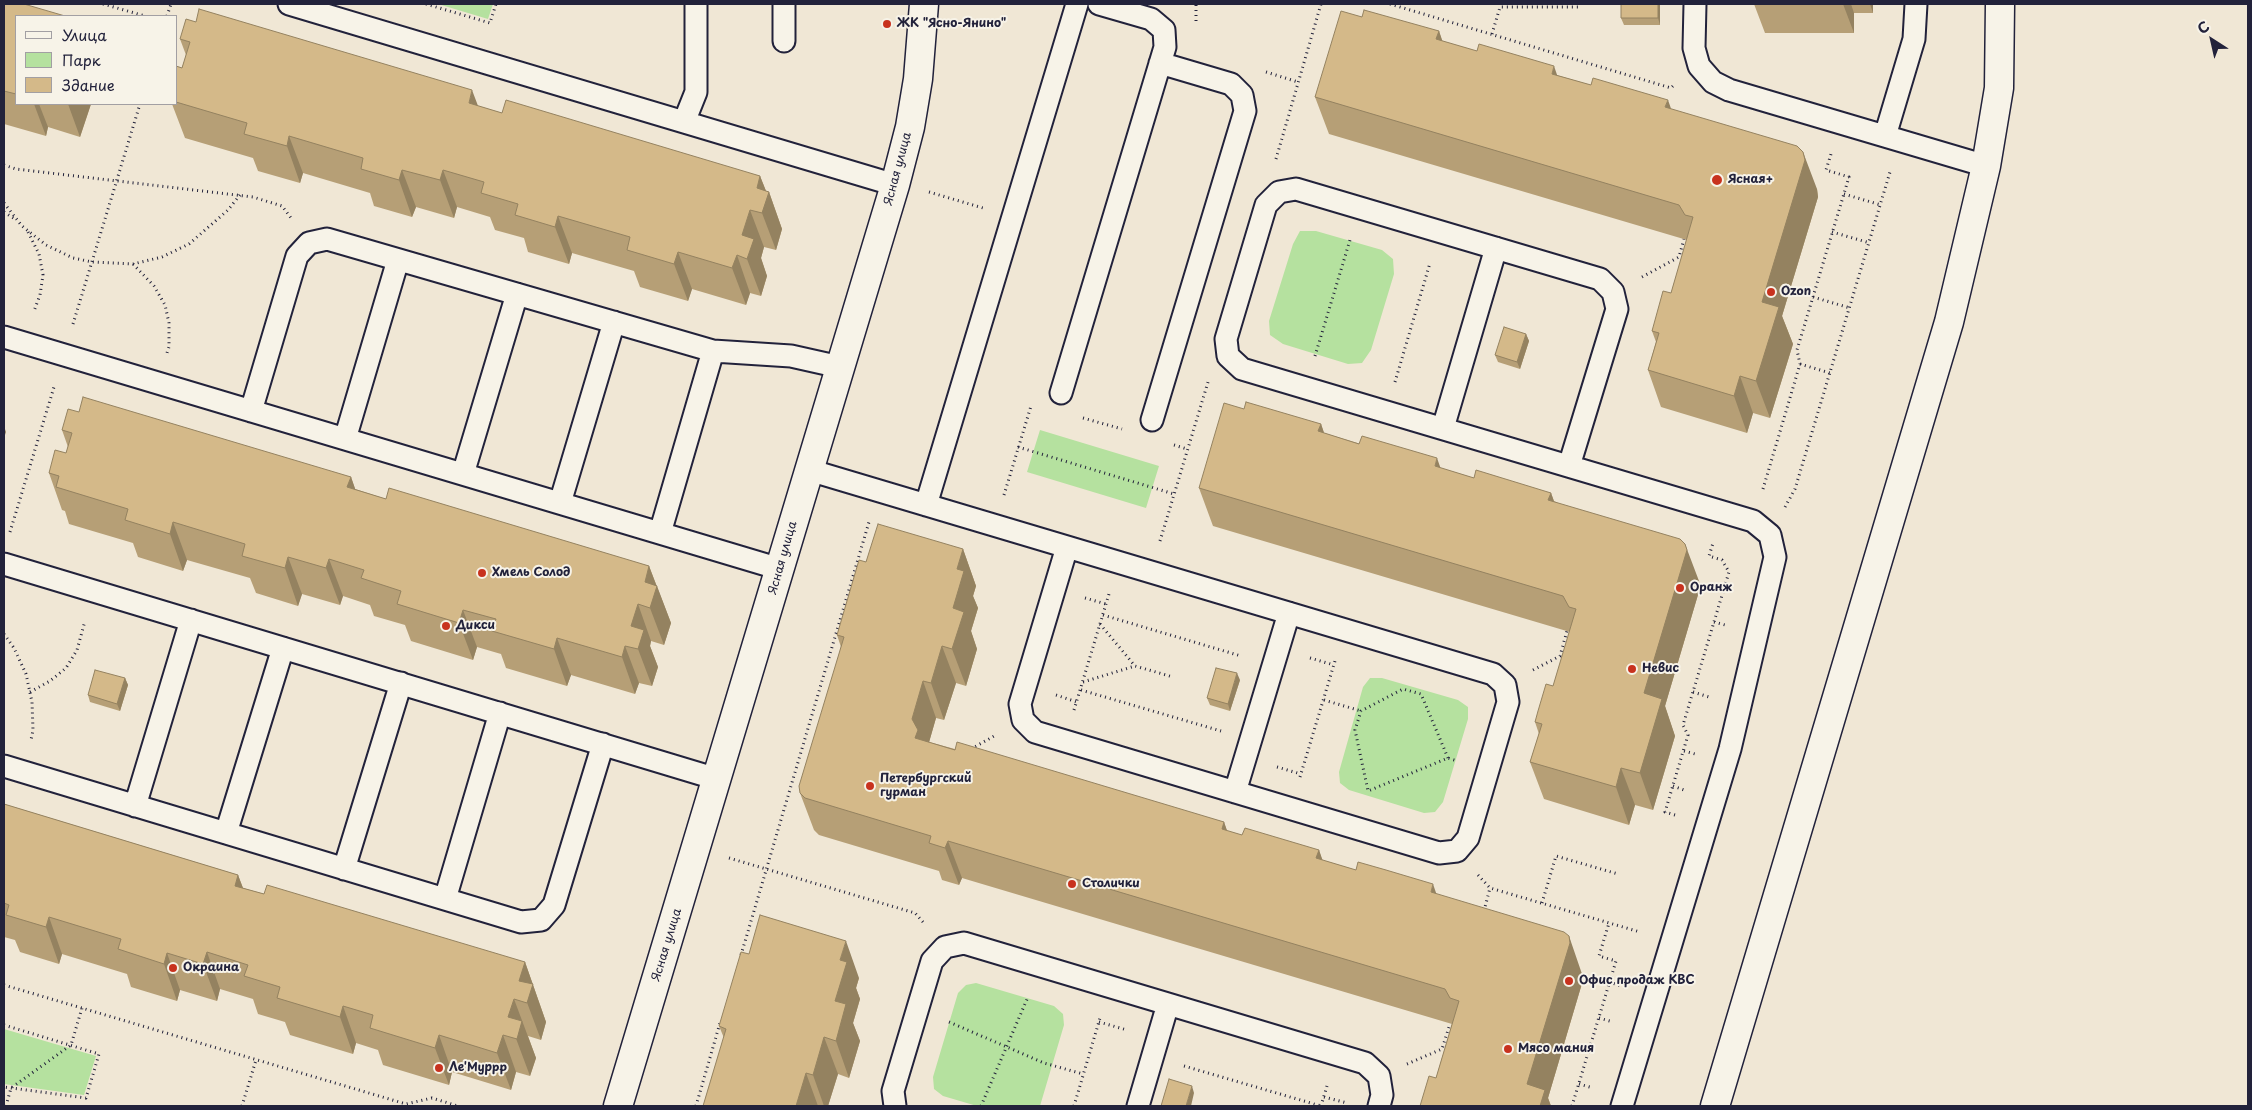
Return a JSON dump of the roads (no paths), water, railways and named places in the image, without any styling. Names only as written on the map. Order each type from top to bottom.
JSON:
[{"type":"street","name":"Ясная улица","points":[[618,1106],[895,186],[910,127],[918,79],[924,4]]},
{"type":"street","points":[[1715,1106],[1949,322],[1986,166],[1998,88],[2000,4]]},
{"type":"lane","points":[[289,4],[895,186]]},
{"type":"lane","points":[[684,122],[696,92],[696,4]]},
{"type":"lane","points":[[784,4],[784,41]]},
{"type":"lane","points":[[926,505],[1077,4]]},
{"type":"lane","points":[[1061,393],[1165,47],[1164,30],[1150,19],[1100,4]]},
{"type":"lane","points":[[1694,4],[1694,48],[1699,66],[1713,82],[1729,90],[1986,166]]},
{"type":"lane","points":[[1892,138],[1914,39],[1916,4]]},
{"type":"lane","points":[[1152,420],[1245,111],[1242,95],[1231,84],[1160,63]]},
{"type":"lane","points":[[1569,466],[1617,309],[1613,292],[1600,279],[1296,189],[1279,192],[1266,206],[1226,339],[1228,356],[1242,369],[1305,387],[1569,466],[1722,511],[1753,521],[1770,535],[1775,557],[1730,749],[1622,1106]]},
{"type":"lane","points":[[251,411],[297,256],[310,243],[328,239],[713,351],[791,356],[840,367]]},
{"type":"lane","points":[[1443,428],[1496,248]]},
{"type":"lane","points":[[345,439],[398,260]]},
{"type":"lane","points":[[463,474],[517,294]]},
{"type":"lane","points":[[560,503],[614,322]]},
{"type":"lane","points":[[6,338],[780,569]]},
{"type":"lane","points":[[660,533],[713,351]]},
{"type":"lane","points":[[809,470],[1493,674],[1505,685],[1508,702],[1468,838],[1457,851],[1439,853],[1035,732],[1023,720],[1020,704],[1067,547]]},
{"type":"lane","points":[[4,564],[717,779]]},
{"type":"lane","points":[[1235,792],[1289,613]]},
{"type":"lane","points":[[134,806],[191,620]]},
{"type":"lane","points":[[226,833],[283,648]]},
{"type":"lane","points":[[344,869],[401,683]]},
{"type":"lane","points":[[445,899],[500,713]]},
{"type":"lane","points":[[12,768],[521,922],[541,920],[554,905],[603,744]]},
{"type":"lane","points":[[895,1106],[893,1091],[932,961],[945,946],[964,943],[1365,1063],[1379,1076],[1382,1095],[1379,1106]]},
{"type":"lane","points":[[1138,1106],[1168,1004]]},
{"type":"place","name":"ЖК \"Ясно-Янино\"","points":[[887,24]]},
{"type":"place","name":"Ясная+","points":[[1717,180]]},
{"type":"place","name":"Ozon","points":[[1771,292]]},
{"type":"place","name":"Хмель Солод","points":[[482,573]]},
{"type":"place","name":"Оранж","points":[[1680,588]]},
{"type":"place","name":"Дикси","points":[[446,626]]},
{"type":"place","name":"Невис","points":[[1632,669]]},
{"type":"place","name":"Петербургский гурман","points":[[870,786]]},
{"type":"place","name":"Столички","points":[[1072,884]]},
{"type":"place","name":"Окраина","points":[[173,968]]},
{"type":"place","name":"Офис продаж КВС","points":[[1569,981]]},
{"type":"place","name":"Мясо мания","points":[[1508,1049]]},
{"type":"place","name":"Ле'Муррр","points":[[439,1068]]}]
